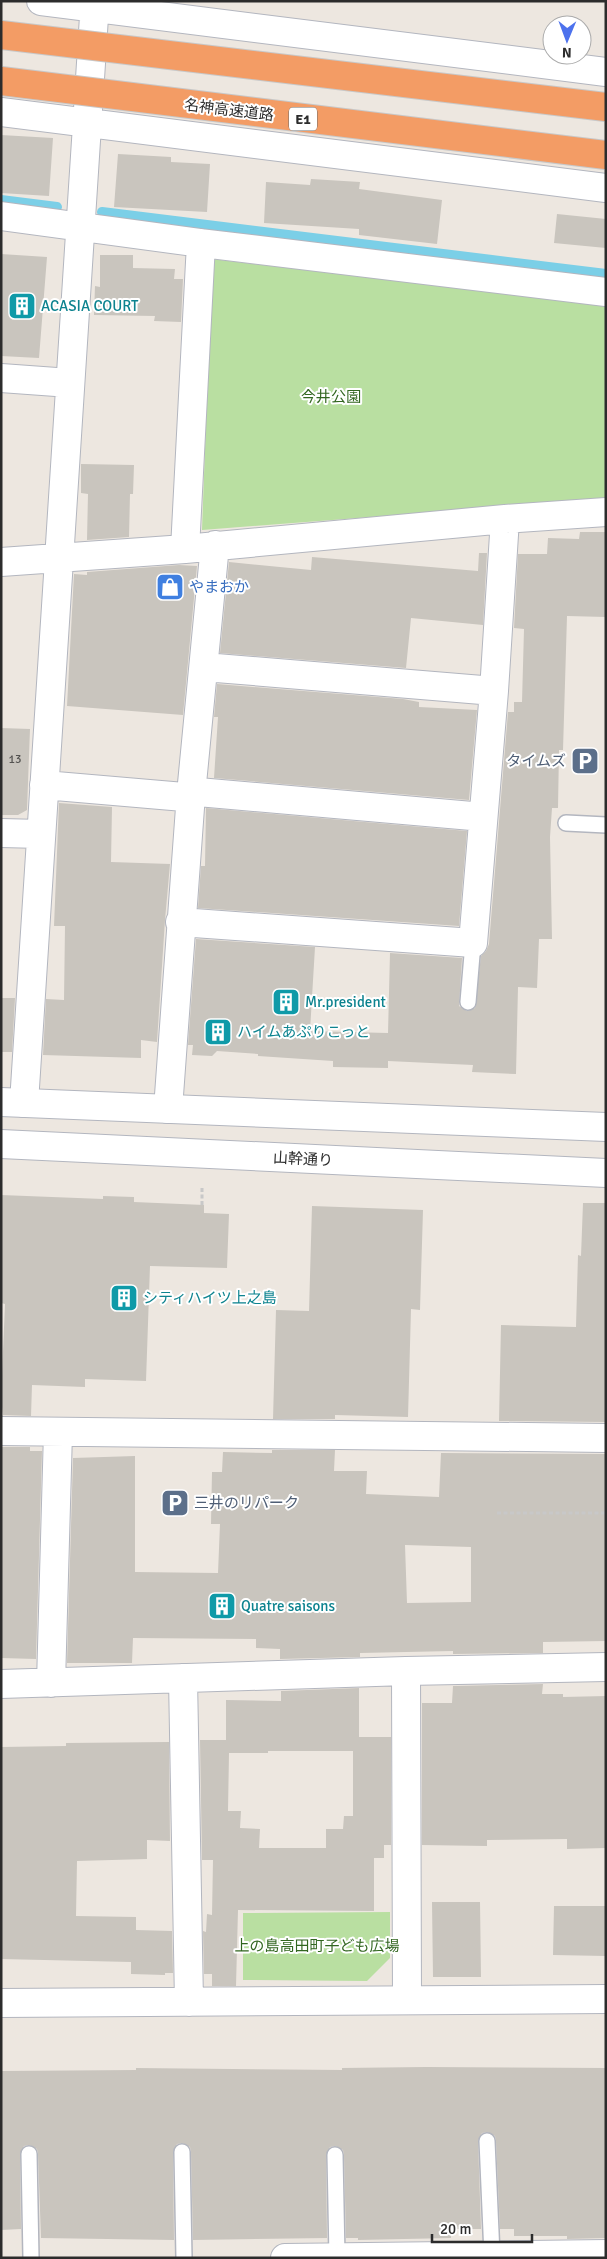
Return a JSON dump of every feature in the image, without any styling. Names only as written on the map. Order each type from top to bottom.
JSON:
[{"type":"highway","points":[[1,35],[606,107]]},
{"type":"highway","name":"名神高速道路","points":[[1,81],[606,155]]},
{"type":"street","points":[[41,1],[95,5],[606,72]]},
{"type":"street","points":[[95,5],[41,834],[12,1102],[606,1127]]},
{"type":"street","points":[[1,112],[606,188]]},
{"type":"street","points":[[1,216],[80,225],[201,243],[606,292]]},
{"type":"street","points":[[185,549],[201,243]]},
{"type":"street","points":[[1,378],[70,383]]},
{"type":"street","points":[[1,562],[185,549],[505,519],[606,512]]},
{"type":"street","points":[[180,922],[472,943],[494,691],[505,519]]},
{"type":"street","points":[[168,1109],[180,922],[215,545]]},
{"type":"street","points":[[204,667],[494,691]]},
{"type":"street","points":[[44,785],[184,797],[198,792],[482,819]]},
{"type":"street","points":[[1,833],[41,834]]},
{"type":"street","name":"山幹通り","points":[[1,1144],[606,1173]]},
{"type":"street","points":[[1,1431],[606,1438]]},
{"type":"street","points":[[51,1683],[58,1432]]},
{"type":"street","points":[[1,1684],[406,1671],[606,1668]]},
{"type":"street","points":[[406,1671],[407,2000]]},
{"type":"street","points":[[183,1678],[189,2002]]},
{"type":"street","points":[[1,2004],[606,1999]]},
{"type":"street","points":[[285,2258],[492,2257],[606,2254]]},
{"type":"lane","points":[[566,823],[606,825]]},
{"type":"lane","points":[[468,1002],[472,943]]},
{"type":"lane","points":[[487,2141],[492,2257]]},
{"type":"lane","points":[[182,2152],[184,2258]]},
{"type":"lane","points":[[29,2154],[31,2258]]},
{"type":"lane","points":[[336,2155],[337,2257]]},
{"type":"path","points":[[202,1186],[202,1205]]},
{"type":"path","points":[[497,1513],[606,1513]]},
{"type":"green space","name":"今井公園","points":[[212,259],[606,305],[606,499],[202,530]]},
{"type":"green space","name":"上の島高田町子ども広場","points":[[390,1912],[390,1958],[367,1981],[243,1980],[243,1913]]},
{"type":"building","points":[[1,135],[53,138],[49,196],[1,193]]},
{"type":"building","points":[[118,154],[171,157],[171,162],[210,164],[207,212],[114,207]]},
{"type":"building","points":[[311,179],[360,182],[359,189],[442,200],[437,244],[359,235],[359,229],[264,223],[266,182],[310,185]]},
{"type":"building","points":[[557,214],[606,219],[606,248],[554,243]]},
{"type":"building","name":"ACASIA COURT","points":[[1,254],[47,257],[39,358],[1,356]]},
{"type":"building","points":[[100,255],[133,255],[133,268],[175,269],[174,279],[183,279],[181,322],[154,321],[155,316],[94,315],[95,286],[100,287]]},
{"type":"building","points":[[81,464],[134,465],[133,494],[130,494],[129,537],[87,540],[88,494],[81,493]]},
{"type":"building","points":[[580,532],[606,532],[606,617],[567,616],[563,750],[559,750],[558,808],[552,808],[550,837],[552,939],[539,939],[537,988],[518,987],[516,1074],[472,1072],[473,1065],[388,1061],[388,1068],[333,1067],[333,1061],[258,1056],[258,1054],[217,1051],[212,1056],[192,1055],[193,1045],[188,1045],[196,939],[315,947],[310,1031],[388,1033],[390,953],[462,958],[459,1006],[467,1011],[475,1008],[481,956],[489,944],[508,712],[514,712],[514,702],[522,702],[524,629],[514,628],[518,554],[547,554],[548,538],[579,539]]},
{"type":"building","points":[[479,553],[487,553],[483,625],[411,618],[406,668],[220,653],[229,562],[311,570],[312,557],[478,571]]},
{"type":"building","points":[[179,565],[197,566],[183,715],[67,706],[74,574],[87,575],[87,572]]},
{"type":"building","points":[[217,684],[403,699],[419,702],[419,707],[477,710],[469,800],[214,778],[218,717],[214,717]]},
{"type":"building","points":[[1,728],[30,729],[27,810],[18,815],[1,815]]},
{"type":"building","points":[[59,803],[112,807],[111,862],[170,864],[157,1042],[141,1040],[141,1058],[43,1055],[46,999],[64,1000],[65,926],[54,926]]},
{"type":"building","points":[[206,808],[467,831],[459,926],[198,908],[201,866],[205,866]]},
{"type":"building","points":[[1,998],[15,998],[12,1052],[1,1052]]},
{"type":"building","points":[[1,1195],[103,1199],[103,1196],[134,1197],[134,1202],[204,1205],[204,1213],[229,1214],[227,1268],[150,1266],[146,1381],[85,1379],[85,1387],[32,1385],[31,1416],[3,1415],[1,1399],[5,1304],[1,1303]]},
{"type":"building","points":[[583,1203],[606,1203],[606,1422],[499,1421],[501,1325],[576,1327],[578,1255],[581,1256]]},
{"type":"building","points":[[312,1206],[423,1210],[420,1310],[411,1309],[408,1417],[335,1415],[335,1419],[273,1419],[276,1310],[309,1311]]},
{"type":"building","points":[[2,1447],[30,1447],[30,1451],[42,1451],[36,1659],[1,1658]]},
{"type":"building","points":[[272,1450],[335,1450],[334,1471],[367,1471],[366,1494],[439,1497],[441,1453],[606,1454],[606,1641],[543,1642],[543,1653],[453,1654],[453,1651],[360,1653],[360,1657],[280,1659],[280,1649],[256,1648],[256,1639],[133,1638],[132,1663],[67,1663],[73,1458],[135,1456],[135,1572],[218,1573],[220,1524],[211,1524],[212,1472],[222,1472],[223,1452],[272,1453]],"holes":[[[405,1545],[471,1547],[471,1602],[407,1603]]]},
{"type":"building","points":[[543,1684],[542,1694],[563,1694],[563,1697],[606,1696],[606,1848],[567,1849],[567,1839],[487,1840],[487,1846],[422,1845],[422,1703],[452,1703],[453,1686]]},
{"type":"building","points":[[359,1688],[359,1737],[391,1737],[391,1845],[384,1845],[384,1858],[374,1858],[374,1911],[238,1910],[236,1986],[212,1986],[212,1974],[204,1974],[203,1931],[206,1932],[207,1914],[212,1915],[213,1860],[202,1860],[200,1740],[226,1740],[226,1700],[281,1701],[281,1691]],"holes":[[[353,1751],[353,1816],[344,1816],[343,1829],[326,1829],[326,1848],[259,1848],[260,1829],[240,1828],[241,1811],[228,1811],[229,1753]]]},
{"type":"building","points":[[169,1742],[170,1841],[147,1840],[147,1859],[77,1861],[76,1916],[136,1917],[136,1930],[172,1931],[173,1973],[165,1973],[165,1975],[131,1974],[131,1962],[1,1959],[1,1747],[66,1746],[66,1743]]},
{"type":"building","points":[[432,1902],[480,1902],[481,1977],[433,1977]]},
{"type":"building","points":[[554,1906],[606,1906],[606,1956],[553,1955]]},
{"type":"building","points":[[136,2068],[342,2070],[342,2068],[606,2068],[606,2238],[567,2239],[567,2236],[514,2236],[514,2229],[500,2229],[496,2141],[495,2136],[487,2132],[482,2133],[478,2141],[481,2229],[451,2229],[451,2238],[358,2240],[358,2238],[346,2238],[344,2155],[343,2150],[335,2146],[330,2147],[326,2155],[327,2238],[193,2240],[191,2152],[190,2147],[182,2143],[177,2144],[173,2152],[174,2240],[41,2238],[38,2154],[37,2149],[29,2145],[24,2146],[20,2154],[21,2229],[1,2230],[1,2071],[136,2070]]},
{"type":"waterway","points":[[1,200],[57,207]]},
{"type":"waterway","points":[[102,212],[606,274]]},
{"type":"place","name":"ACASIA COURT","points":[[22,306]]},
{"type":"place","name":"やまおか","points":[[170,587]]},
{"type":"place","name":"タイムズ","points":[[585,761]]},
{"type":"place","name":"Mr.president","points":[[286,1002]]},
{"type":"place","name":"ハイムあぷりこっと","points":[[218,1032]]},
{"type":"place","name":"シティハイツ上之島","points":[[124,1298]]},
{"type":"place","name":"三井のリパーク","points":[[175,1503]]},
{"type":"place","name":"Quatre saisons","points":[[222,1606]]}]
